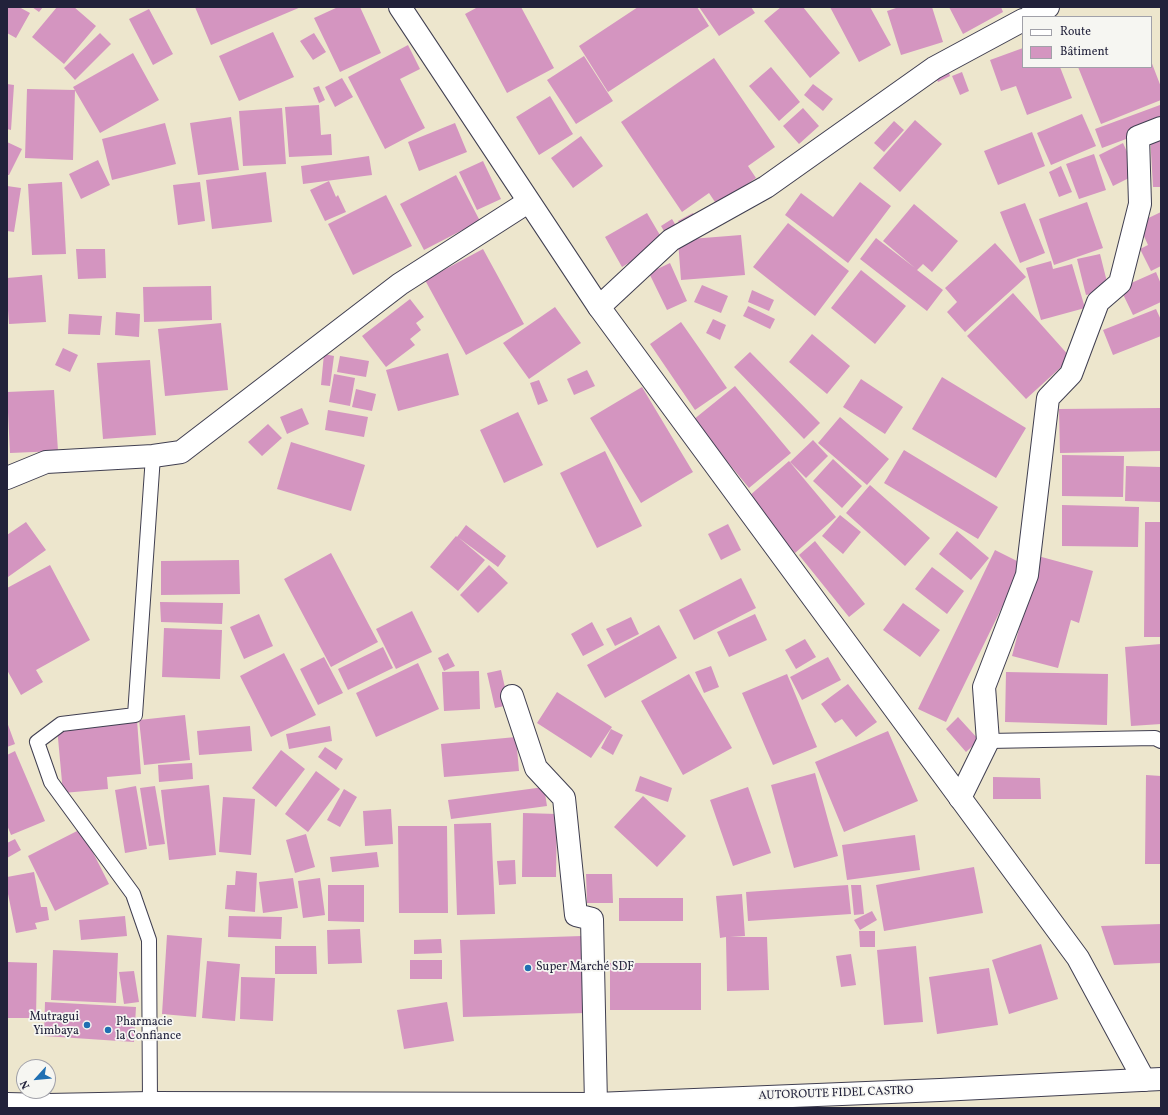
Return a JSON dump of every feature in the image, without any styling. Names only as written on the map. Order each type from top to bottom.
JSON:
[{"type":"main road","points":[[400,7],[599,308],[1078,958],[1153,1080]]},
{"type":"main road","points":[[1031,16],[1048,7]]},
{"type":"main road","points":[[599,308],[672,240],[766,187],[934,68],[1022,21]]},
{"type":"main road","points":[[960,798],[988,741],[984,687],[1027,575],[1048,398],[1070,374],[1098,302],[1120,282],[1140,204],[1138,137],[1161,128]]},
{"type":"main road","points":[[7,478],[46,462],[153,456],[181,452],[400,284],[528,202]]},
{"type":"main road","points":[[512,696],[536,768],[564,798],[576,915],[592,919],[596,1104]]},
{"type":"main road","name":"AUTOROUTE FIDEL CASTRO","points":[[7,1104],[48,1107],[150,1103],[596,1104],[1153,1080]]},
{"type":"lane","points":[[150,1103],[149,940],[133,894],[51,782],[38,742],[60,724],[135,715],[153,456]]},
{"type":"lane","points":[[988,741],[1155,738],[1161,741]]},
{"type":"building","points":[[7,7],[19,7],[30,13],[16,38],[7,33]]},
{"type":"building","points":[[32,7],[43,7],[39,12]]},
{"type":"building","points":[[57,7],[74,7],[96,26],[64,64],[32,37]]},
{"type":"building","points":[[195,7],[301,7],[211,45]]},
{"type":"building","points":[[338,7],[360,7],[381,53],[340,72],[314,18]]},
{"type":"building","points":[[476,7],[521,7],[554,68],[507,93],[465,14]]},
{"type":"building","points":[[638,7],[697,7],[709,26],[608,92],[579,46]]},
{"type":"building","points":[[699,7],[751,7],[755,13],[719,36]]},
{"type":"building","points":[[781,7],[803,7],[840,53],[810,78],[764,21]]},
{"type":"building","points":[[830,7],[870,7],[891,45],[859,62]]},
{"type":"building","points":[[899,7],[932,7],[943,42],[901,55],[887,11]]},
{"type":"building","points":[[949,7],[1001,7],[1003,12],[963,34]]},
{"type":"building","points":[[149,9],[173,54],[153,65],[129,19]]},
{"type":"building","points":[[273,32],[294,77],[239,101],[219,56]]},
{"type":"building","points":[[100,33],[111,44],[75,80],[64,68]]},
{"type":"building","points":[[314,33],[326,52],[313,60],[300,41]]},
{"type":"building","points":[[408,45],[420,69],[400,79],[425,128],[385,149],[348,77]]},
{"type":"building","points":[[1022,48],[1022,68],[1060,68],[1072,98],[1027,115],[1016,86],[1001,91],[990,60]]},
{"type":"building","points":[[133,53],[159,100],[100,133],[73,87]]},
{"type":"building","points":[[584,56],[613,101],[576,124],[547,80]]},
{"type":"building","points":[[714,58],[775,147],[748,166],[756,178],[717,205],[709,193],[682,212],[621,122]]},
{"type":"building","points":[[1152,64],[1161,87],[1161,100],[1101,124],[1078,68],[1152,68]]},
{"type":"building","points":[[771,67],[800,102],[779,121],[749,86]]},
{"type":"building","points":[[948,70],[950,76],[938,82],[935,76]]},
{"type":"building","points":[[962,72],[969,91],[960,95],[952,76]]},
{"type":"building","points":[[342,78],[353,97],[335,107],[325,87]]},
{"type":"building","points":[[7,84],[14,85],[11,130],[7,129]]},
{"type":"building","points":[[813,84],[833,99],[823,111],[804,95]]},
{"type":"building","points":[[319,86],[325,100],[319,103],[313,88]]},
{"type":"building","points":[[27,89],[75,90],[73,160],[25,158]]},
{"type":"building","points":[[550,96],[573,134],[539,155],[516,117]]},
{"type":"building","points":[[319,105],[321,135],[331,134],[332,155],[289,157],[285,107]]},
{"type":"building","points":[[1160,105],[1161,126],[1102,148],[1095,129]]},
{"type":"building","points":[[282,108],[286,164],[243,166],[239,111]]},
{"type":"building","points":[[803,108],[819,126],[799,144],[783,126]]},
{"type":"building","points":[[1082,114],[1096,146],[1051,165],[1037,133]]},
{"type":"building","points":[[231,117],[239,170],[198,175],[190,123]]},
{"type":"building","points":[[915,120],[942,144],[900,192],[873,168]]},
{"type":"building","points":[[894,121],[904,130],[884,152],[874,143]]},
{"type":"building","points":[[165,123],[176,164],[112,180],[102,139]]},
{"type":"building","points":[[455,123],[467,152],[419,171],[408,142]]},
{"type":"building","points":[[1032,132],[1045,166],[998,185],[984,151]]},
{"type":"building","points":[[1161,134],[1161,187],[1153,187],[1150,135]]},
{"type":"building","points":[[581,136],[603,166],[573,188],[551,158]]},
{"type":"building","points":[[7,142],[22,149],[9,175],[7,175]]},
{"type":"building","points":[[1123,143],[1137,174],[1113,186],[1099,155]]},
{"type":"building","points":[[1094,154],[1106,190],[1079,199],[1066,164]]},
{"type":"building","points":[[369,156],[372,175],[303,184],[301,166]]},
{"type":"building","points":[[98,160],[110,185],[81,199],[69,174]]},
{"type":"building","points":[[483,161],[501,199],[477,210],[459,172]]},
{"type":"building","points":[[1061,166],[1072,192],[1059,197],[1049,172]]},
{"type":"building","points":[[266,172],[272,222],[212,229],[206,180]]},
{"type":"building","points":[[456,175],[480,221],[424,250],[400,204]]},
{"type":"building","points":[[329,181],[336,197],[338,195],[346,212],[325,221],[310,190]]},
{"type":"building","points":[[62,182],[66,254],[32,255],[28,184]]},
{"type":"building","points":[[200,182],[205,221],[178,225],[173,185]]},
{"type":"building","points":[[860,182],[891,206],[848,263],[785,215],[801,193],[833,217]]},
{"type":"building","points":[[7,186],[21,188],[14,232],[7,231]]},
{"type":"building","points":[[386,195],[412,246],[353,275],[328,224]]},
{"type":"building","points":[[1087,202],[1103,248],[1054,265],[1039,219]]},
{"type":"building","points":[[1025,203],[1045,253],[1020,263],[1000,212]]},
{"type":"building","points":[[914,204],[958,241],[932,272],[923,264],[917,270],[943,290],[927,311],[860,259],[876,238],[915,268],[883,241]]},
{"type":"building","points":[[1161,212],[1161,266],[1151,271],[1140,249],[1148,245],[1138,223]]},
{"type":"building","points":[[647,213],[664,242],[622,267],[605,237]]},
{"type":"building","points":[[693,213],[697,220],[682,228],[678,221]]},
{"type":"building","points":[[672,219],[678,229],[667,236],[661,226]]},
{"type":"building","points":[[788,223],[849,271],[815,316],[753,267]]},
{"type":"building","points":[[741,235],[745,275],[681,280],[678,240]]},
{"type":"building","points":[[995,243],[1026,277],[965,332],[947,312],[957,302],[945,288]]},
{"type":"building","points":[[76,249],[105,249],[106,278],[78,279]]},
{"type":"building","points":[[483,249],[524,324],[466,355],[425,280]]},
{"type":"building","points":[[1100,254],[1109,290],[1086,295],[1077,259]]},
{"type":"building","points":[[1051,261],[1053,269],[1072,264],[1085,308],[1041,320],[1026,268]]},
{"type":"building","points":[[670,263],[687,301],[667,310],[649,273]]},
{"type":"building","points":[[861,270],[906,306],[875,344],[831,308]]},
{"type":"building","points":[[1156,272],[1161,284],[1161,302],[1133,315],[1120,288]]},
{"type":"building","points":[[42,275],[46,322],[9,324],[7,278]]},
{"type":"building","points":[[702,285],[728,296],[721,313],[694,302]]},
{"type":"building","points":[[211,286],[212,320],[144,322],[143,287]]},
{"type":"building","points":[[752,290],[774,300],[769,311],[748,302]]},
{"type":"building","points":[[1013,293],[1071,358],[1026,399],[967,336]]},
{"type":"building","points":[[410,299],[424,317],[416,323],[421,330],[410,339],[415,345],[386,367],[362,336]]},
{"type":"building","points":[[748,306],[775,319],[770,329],[743,316]]},
{"type":"building","points":[[555,307],[581,343],[529,379],[503,343]]},
{"type":"building","points":[[1156,309],[1161,320],[1161,336],[1113,355],[1103,330]]},
{"type":"building","points":[[116,312],[140,314],[139,337],[115,335]]},
{"type":"building","points":[[69,314],[102,316],[100,335],[68,334]]},
{"type":"building","points":[[713,319],[726,325],[720,340],[706,333]]},
{"type":"building","points":[[681,322],[727,388],[695,410],[650,344]]},
{"type":"building","points":[[221,323],[228,390],[165,396],[158,329]]},
{"type":"building","points":[[812,334],[850,366],[827,394],[789,362]]},
{"type":"building","points":[[63,348],[78,355],[70,372],[55,365]]},
{"type":"building","points":[[750,352],[820,423],[804,439],[734,367]]},
{"type":"building","points":[[448,353],[459,395],[398,411],[386,370]]},
{"type":"building","points":[[324,354],[334,356],[330,386],[321,385]]},
{"type":"building","points":[[340,356],[369,361],[366,377],[337,372]]},
{"type":"building","points":[[150,360],[156,435],[103,439],[97,363]]},
{"type":"building","points":[[587,370],[595,386],[574,395],[567,379]]},
{"type":"building","points":[[334,374],[355,378],[350,406],[329,402]]},
{"type":"building","points":[[942,377],[1026,428],[996,478],[912,429]]},
{"type":"building","points":[[861,379],[903,407],[885,434],[843,407]]},
{"type":"building","points":[[539,380],[548,401],[538,405],[530,383]]},
{"type":"building","points":[[735,386],[791,453],[749,488],[693,420]]},
{"type":"building","points":[[642,387],[693,472],[641,503],[590,418]]},
{"type":"building","points":[[356,389],[376,394],[372,411],[352,407]]},
{"type":"building","points":[[54,390],[58,451],[10,453],[7,392]]},
{"type":"building","points":[[302,408],[309,424],[287,434],[280,417]]},
{"type":"building","points":[[1161,408],[1161,451],[1060,453],[1059,409]]},
{"type":"building","points":[[328,410],[368,417],[364,437],[325,430]]},
{"type":"building","points":[[518,412],[543,465],[504,483],[480,430]]},
{"type":"building","points":[[840,417],[889,459],[867,485],[818,443]]},
{"type":"building","points":[[268,424],[282,438],[262,456],[248,442]]},
{"type":"building","points":[[813,440],[828,456],[806,478],[790,462]]},
{"type":"building","points":[[291,442],[365,465],[351,511],[277,489]]},
{"type":"building","points":[[904,450],[998,507],[978,539],[884,483]]},
{"type":"building","points":[[605,451],[642,526],[597,548],[560,473]]},
{"type":"building","points":[[1062,455],[1124,456],[1123,497],[1062,496]]},
{"type":"building","points":[[833,459],[862,486],[842,508],[813,481]]},
{"type":"building","points":[[789,461],[836,517],[795,553],[748,497]]},
{"type":"building","points":[[1126,466],[1161,467],[1161,502],[1125,501]]},
{"type":"building","points":[[870,485],[930,538],[905,566],[846,513]]},
{"type":"building","points":[[1062,505],[1139,507],[1138,547],[1062,546]]},
{"type":"building","points":[[840,515],[861,532],[843,554],[822,536]]},
{"type":"building","points":[[26,522],[46,550],[8,577],[7,535]]},
{"type":"building","points":[[1145,522],[1161,522],[1161,637],[1144,637]]},
{"type":"building","points":[[728,524],[741,550],[721,560],[708,534]]},
{"type":"building","points":[[466,525],[506,556],[498,567],[459,538],[485,560],[458,591],[430,567]]},
{"type":"building","points":[[957,531],[989,558],[971,580],[939,554]]},
{"type":"building","points":[[815,541],[865,604],[849,617],[799,555]]},
{"type":"building","points":[[995,550],[1023,564],[946,722],[918,709]]},
{"type":"building","points":[[331,553],[378,642],[331,667],[284,579]]},
{"type":"building","points":[[1038,556],[1093,571],[1079,623],[1071,620],[1058,668],[1012,656]]},
{"type":"building","points":[[239,560],[240,594],[161,595],[161,561]]},
{"type":"building","points":[[50,565],[90,640],[36,670],[43,682],[21,695],[7,670],[7,588]]},
{"type":"building","points":[[489,565],[508,583],[478,613],[460,595]]},
{"type":"building","points":[[932,567],[964,591],[947,614],[915,589]]},
{"type":"building","points":[[741,578],[756,608],[694,640],[679,610]]},
{"type":"building","points":[[160,602],[223,603],[222,624],[161,622]]},
{"type":"building","points":[[903,603],[940,630],[920,657],[883,630]]},
{"type":"building","points":[[412,611],[432,652],[396,669],[376,629]]},
{"type":"building","points":[[259,614],[273,646],[244,659],[230,627]]},
{"type":"building","points":[[755,614],[767,640],[729,657],[717,632]]},
{"type":"building","points":[[631,617],[639,634],[615,646],[606,629]]},
{"type":"building","points":[[592,622],[604,645],[583,656],[571,634]]},
{"type":"building","points":[[659,625],[677,658],[605,698],[587,665]]},
{"type":"building","points":[[164,628],[222,630],[220,679],[162,677]]},
{"type":"building","points":[[805,639],[816,657],[796,669],[785,650]]},
{"type":"building","points":[[1161,644],[1161,724],[1131,726],[1125,647]]},
{"type":"building","points":[[383,647],[393,668],[348,690],[338,669]]},
{"type":"building","points":[[284,653],[316,715],[271,737],[240,676]]},
{"type":"building","points":[[448,653],[455,666],[444,671],[438,658]]},
{"type":"building","points":[[324,657],[343,693],[318,705],[300,669]]},
{"type":"building","points":[[828,657],[841,680],[802,700],[790,677]]},
{"type":"building","points":[[418,663],[439,709],[376,737],[356,693]]},
{"type":"building","points":[[711,666],[719,687],[704,693],[695,672]]},
{"type":"building","points":[[501,670],[509,705],[495,708],[487,673]]},
{"type":"building","points":[[479,671],[480,709],[444,711],[442,672]]},
{"type":"building","points":[[1006,672],[1108,674],[1107,725],[1005,722]]},
{"type":"building","points":[[689,674],[732,748],[683,775],[641,701]]},
{"type":"building","points":[[787,674],[817,747],[773,765],[742,693]]},
{"type":"building","points":[[848,684],[877,722],[856,737],[842,719],[835,723],[821,704]]},
{"type":"building","points":[[557,692],[612,727],[591,758],[537,723]]},
{"type":"building","points":[[185,715],[190,760],[144,765],[139,720]]},
{"type":"building","points":[[958,717],[979,740],[966,752],[946,729]]},
{"type":"building","points":[[137,720],[141,774],[107,777],[108,789],[63,793],[57,727]]},
{"type":"building","points":[[7,722],[15,744],[7,747]]},
{"type":"building","points":[[250,726],[252,751],[199,755],[197,731]]},
{"type":"building","points":[[330,726],[332,741],[289,749],[286,734]]},
{"type":"building","points":[[611,729],[623,735],[613,755],[601,748]]},
{"type":"building","points":[[888,731],[918,801],[844,832],[815,762]]},
{"type":"building","points":[[516,737],[519,771],[444,777],[441,744]]},
{"type":"building","points":[[325,747],[343,759],[336,770],[318,757]]},
{"type":"building","points":[[281,750],[305,769],[276,807],[252,788]]},
{"type":"building","points":[[15,751],[45,821],[11,835],[7,825],[7,755]]},
{"type":"building","points":[[192,763],[193,779],[159,782],[158,765]]},
{"type":"building","points":[[316,771],[340,789],[308,832],[285,814]]},
{"type":"building","points":[[815,773],[838,856],[794,868],[771,785]]},
{"type":"building","points":[[1146,775],[1161,776],[1161,864],[1145,864]]},
{"type":"building","points":[[640,776],[672,788],[668,802],[635,791]]},
{"type":"building","points":[[993,777],[1040,778],[1041,799],[993,799]]},
{"type":"building","points":[[209,785],[216,855],[169,860],[161,790]]},
{"type":"building","points":[[136,786],[147,849],[125,853],[115,790]]},
{"type":"building","points":[[155,786],[165,844],[149,846],[140,788]]},
{"type":"building","points":[[544,787],[547,806],[451,819],[448,800]]},
{"type":"building","points":[[748,787],[771,853],[733,866],[710,800]]},
{"type":"building","points":[[344,789],[357,797],[340,827],[327,820]]},
{"type":"building","points":[[643,796],[686,836],[657,867],[614,827]]},
{"type":"building","points":[[223,797],[255,799],[251,855],[219,852]]},
{"type":"building","points":[[391,809],[393,844],[365,846],[363,811]]},
{"type":"building","points":[[523,813],[557,814],[556,877],[522,877]]},
{"type":"building","points":[[491,823],[495,914],[457,915],[454,824]]},
{"type":"building","points":[[398,826],[447,826],[448,913],[399,913]]},
{"type":"building","points":[[81,829],[109,884],[55,911],[28,856]]},
{"type":"building","points":[[306,834],[315,867],[295,873],[286,840]]},
{"type":"building","points":[[915,835],[920,870],[847,880],[842,845]]},
{"type":"building","points":[[15,839],[21,850],[7,858],[7,843]]},
{"type":"building","points":[[377,852],[379,867],[332,872],[330,857]]},
{"type":"building","points":[[515,860],[516,884],[499,885],[497,861]]},
{"type":"building","points":[[974,867],[983,913],[884,931],[876,885]]},
{"type":"building","points":[[236,871],[257,873],[255,912],[225,909],[227,885],[235,885]]},
{"type":"building","points":[[34,872],[41,907],[47,907],[49,920],[35,923],[37,929],[16,933],[7,889],[7,877]]},
{"type":"building","points":[[586,874],[612,874],[613,903],[587,903]]},
{"type":"building","points":[[293,878],[298,908],[263,913],[259,882]]},
{"type":"building","points":[[320,878],[325,915],[303,918],[298,881]]},
{"type":"building","points":[[328,885],[364,885],[364,922],[328,921]]},
{"type":"building","points":[[848,885],[851,914],[748,921],[746,892]]},
{"type":"building","points":[[851,885],[861,885],[864,914],[854,915]]},
{"type":"building","points":[[742,894],[745,936],[730,937],[767,937],[769,990],[727,991],[726,937],[720,938],[716,896]]},
{"type":"building","points":[[619,898],[683,898],[683,921],[619,921]]},
{"type":"building","points":[[872,911],[877,920],[860,930],[854,920]]},
{"type":"building","points":[[125,916],[127,936],[81,940],[79,920]]},
{"type":"building","points":[[229,916],[282,917],[281,939],[228,937]]},
{"type":"building","points":[[1161,924],[1161,963],[1114,965],[1101,926]]},
{"type":"building","points":[[360,929],[362,963],[328,964],[327,930]]},
{"type":"building","points":[[859,931],[875,931],[875,947],[860,947]]},
{"type":"building","points":[[167,935],[202,938],[196,1017],[162,1014]]},
{"type":"building","points":[[582,936],[585,1013],[463,1017],[460,940]]},
{"type":"building","points":[[441,939],[442,953],[414,954],[414,940]]},
{"type":"building","points":[[1041,944],[1058,999],[1009,1014],[992,960]]},
{"type":"building","points":[[275,946],[316,946],[317,974],[275,974]]},
{"type":"building","points":[[916,946],[923,1022],[884,1025],[877,950]]},
{"type":"building","points":[[53,950],[118,953],[116,1003],[51,1000]]},
{"type":"building","points":[[851,954],[856,985],[841,987],[836,956]]},
{"type":"building","points":[[410,960],[442,960],[442,979],[410,979]]},
{"type":"building","points":[[207,961],[240,964],[235,1021],[202,1018]]},
{"type":"building","points":[[7,962],[37,963],[36,1018],[7,1018]]},
{"type":"building","points":[[610,963],[701,963],[701,1010],[610,1010]]},
{"type":"building","points":[[989,968],[998,1025],[937,1034],[929,977]]},
{"type":"building","points":[[134,971],[139,1002],[124,1004],[119,972]]},
{"type":"building","points":[[241,977],[275,978],[273,1021],[240,1019]]},
{"type":"building","points":[[45,1002],[136,1007],[134,1042],[44,1036]]},
{"type":"building","points":[[447,1002],[454,1041],[404,1049],[397,1010]]},
{"type":"place","name":"Super Marché SDF","points":[[528,968]]},
{"type":"place","name":"Mutragui Yimbaya","points":[[87,1025]]},
{"type":"place","name":"Pharmacie la Confiance","points":[[108,1030]]}]
